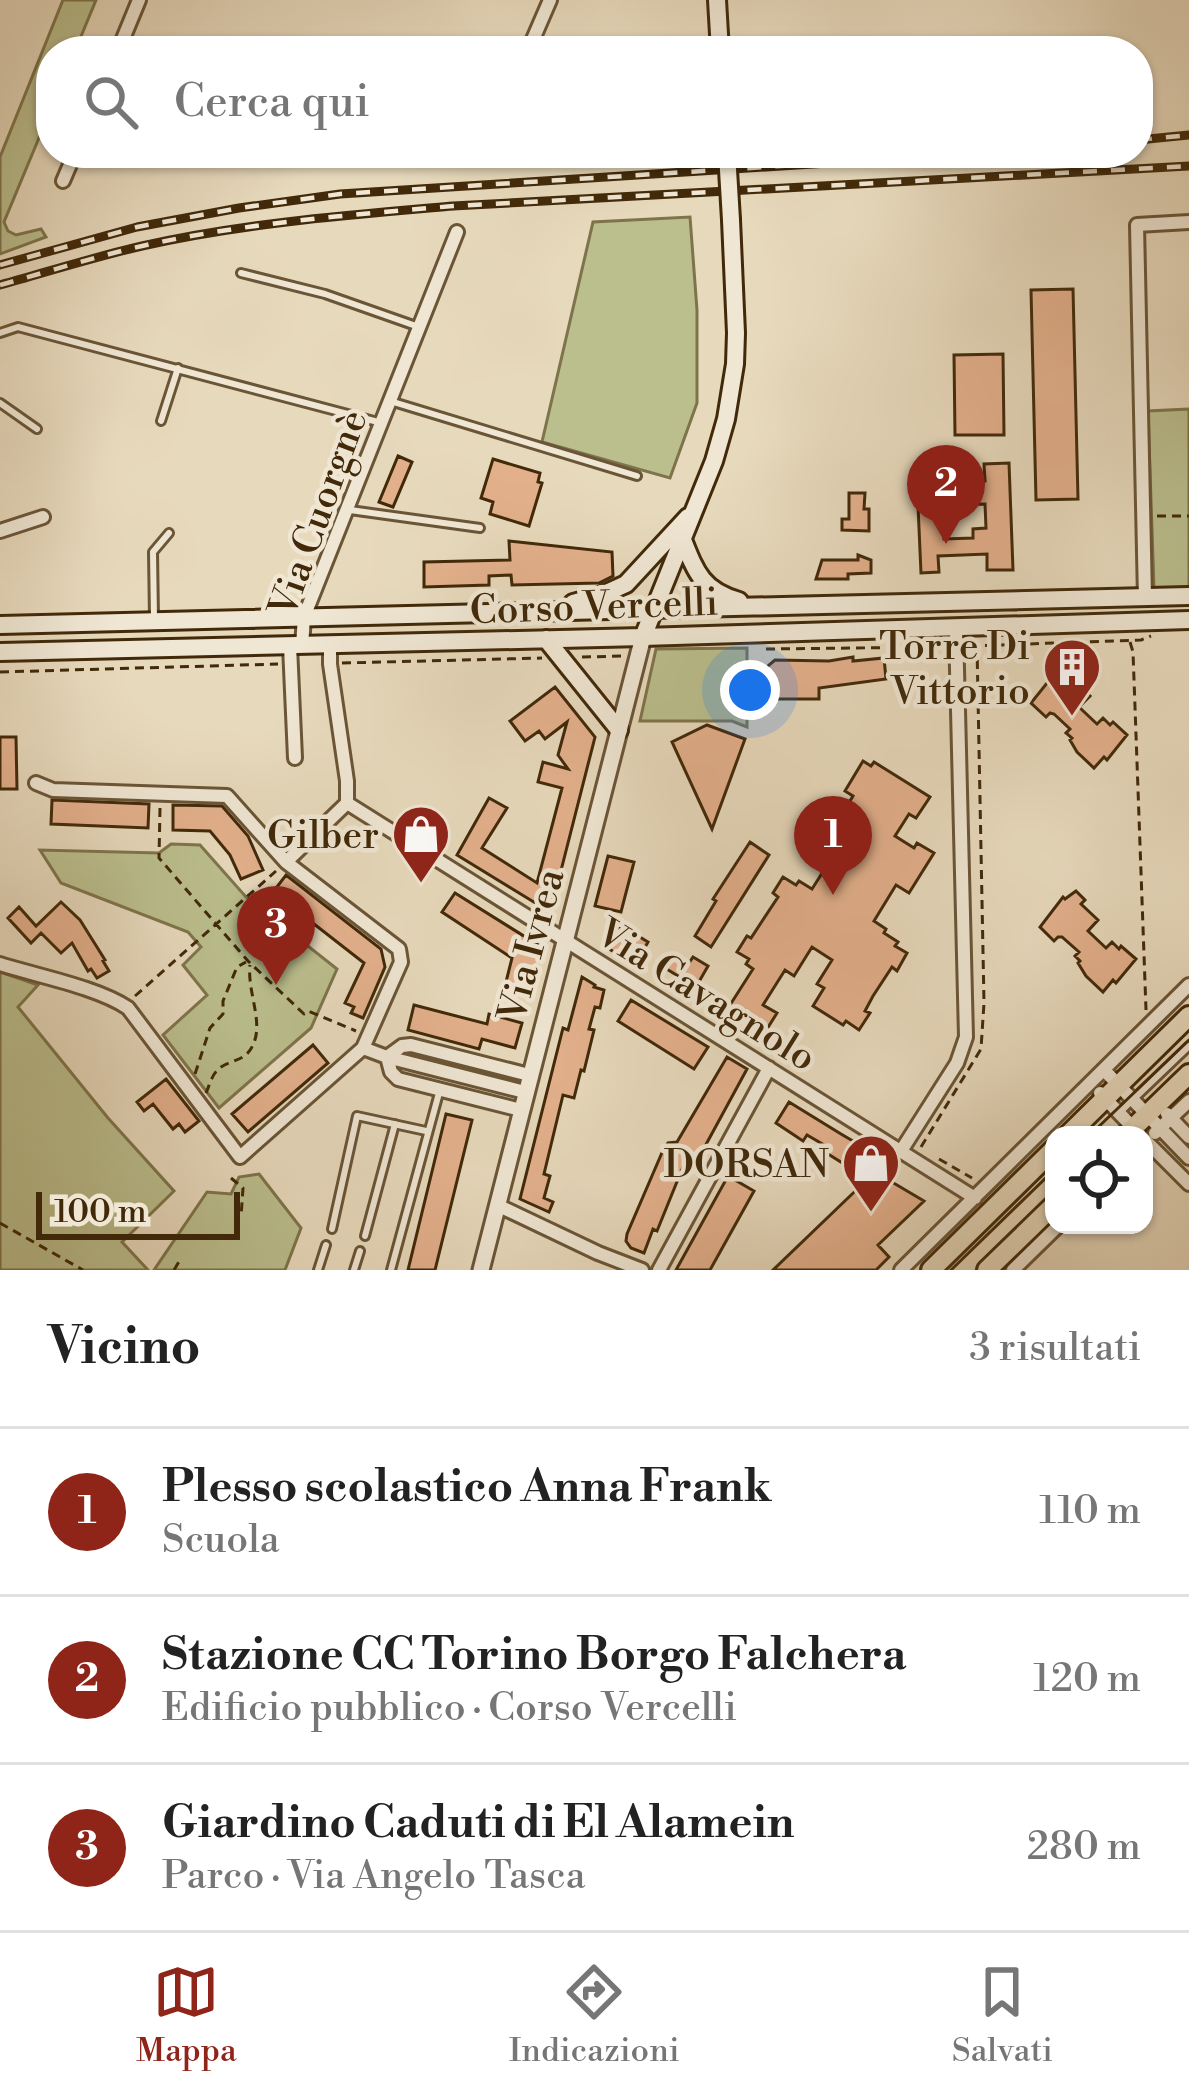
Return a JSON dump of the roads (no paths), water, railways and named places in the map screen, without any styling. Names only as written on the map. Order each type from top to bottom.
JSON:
[{"type":"main road","points":[[717,0],[719,36]]},
{"type":"main road","points":[[643,637],[714,461],[726,419],[735,364],[728,168]]},
{"type":"main road","points":[[544,612],[626,584],[693,512]]},
{"type":"main road","points":[[682,540],[707,586],[725,597],[758,606]]},
{"type":"main road","name":"Corso Vercelli","points":[[0,626],[1189,596]]},
{"type":"main road","name":"Corso Vercelli","points":[[0,652],[330,654],[546,639],[956,637],[1189,620]]},
{"type":"main road","points":[[546,639],[619,730]]},
{"type":"main road","points":[[1139,1120],[1189,1016]]},
{"type":"main road","points":[[1139,1120],[1189,1074]]},
{"type":"main road","points":[[931,1270],[1045,1158]]},
{"type":"main road","points":[[987,1270],[1045,1214]]},
{"type":"street","points":[[124,36],[139,0]]},
{"type":"street","points":[[534,36],[550,0]]},
{"type":"street","points":[[63,181],[69,168]]},
{"type":"street","points":[[1145,598],[1138,225],[1189,222]]},
{"type":"street","name":"Via Cuorgnè","points":[[296,758],[294,652],[304,616],[457,232]]},
{"type":"street","points":[[0,531],[43,517]]},
{"type":"street","name":"Via Ivrea","points":[[481,1270],[643,637]]},
{"type":"street","points":[[901,1151],[957,1063],[966,1037],[956,637]]},
{"type":"street","points":[[286,862],[347,803],[330,654]]},
{"type":"street","points":[[0,964],[124,1005],[240,1157],[366,1042],[402,955],[286,862],[226,796],[53,790],[36,783]]},
{"type":"street","name":"Via Cavagnolo","points":[[347,803],[975,1198]]},
{"type":"street","points":[[902,1270],[1189,985]]},
{"type":"street","points":[[366,1042],[386,1057],[398,1079],[440,1090],[525,1092]]},
{"type":"street","points":[[386,1057],[411,1045],[525,1092]]},
{"type":"street","points":[[659,1270],[769,1068]]},
{"type":"street","points":[[1104,1070],[1189,1184]]},
{"type":"street","points":[[1090,1084],[1189,1158]]},
{"type":"street","points":[[1139,1120],[1189,1101]]},
{"type":"street","points":[[1139,1120],[1189,1137]]},
{"type":"street","points":[[496,1205],[643,1270]]},
{"type":"street","points":[[1012,1270],[1050,1234]]},
{"type":"street","points":[[598,1253],[612,1270]]},
{"type":"lane","points":[[241,273],[325,293],[419,327]]},
{"type":"lane","points":[[0,333],[18,327],[382,423]]},
{"type":"lane","points":[[161,421],[178,368]]},
{"type":"lane","name":"Via Cuorgnè","points":[[390,401],[637,476]]},
{"type":"lane","points":[[0,403],[37,429]]},
{"type":"lane","points":[[346,510],[480,528]]},
{"type":"lane","points":[[154,621],[153,552],[170,533]]},
{"type":"lane","points":[[1139,1120],[1189,1046]]},
{"type":"lane","points":[[391,1270],[440,1090]]},
{"type":"lane","points":[[332,1229],[356,1116],[426,1131]]},
{"type":"lane","points":[[365,1236],[395,1124]]},
{"type":"lane","points":[[319,1270],[326,1245]]},
{"type":"lane","points":[[354,1270],[360,1251]]},
{"type":"tram line","points":[[1099,1126],[1189,1040]]},
{"type":"tram line","points":[[951,1270],[1045,1179]]},
{"type":"railway","points":[[1153,139],[1189,135]]},
{"type":"railway","points":[[1153,168],[1189,166]]},
{"type":"railway","points":[[0,265],[137,227],[340,194],[750,168]]},
{"type":"railway","points":[[0,285],[180,238],[336,217],[453,206],[1152,168]]},
{"type":"place","name":"Stazione CC Torino Borgo Falchera","points":[[946,544]]},
{"type":"place","name":"Torre Di Vittorio","points":[[1072,718]]},
{"type":"place","name":"Gilber","points":[[421,885]]},
{"type":"place","name":"Plesso scolastico Anna Frank","points":[[833,895]]},
{"type":"place","name":"Giardino Caduti di El Alamein","points":[[276,985]]},
{"type":"place","name":"DORSAN","points":[[871,1214]]}]
